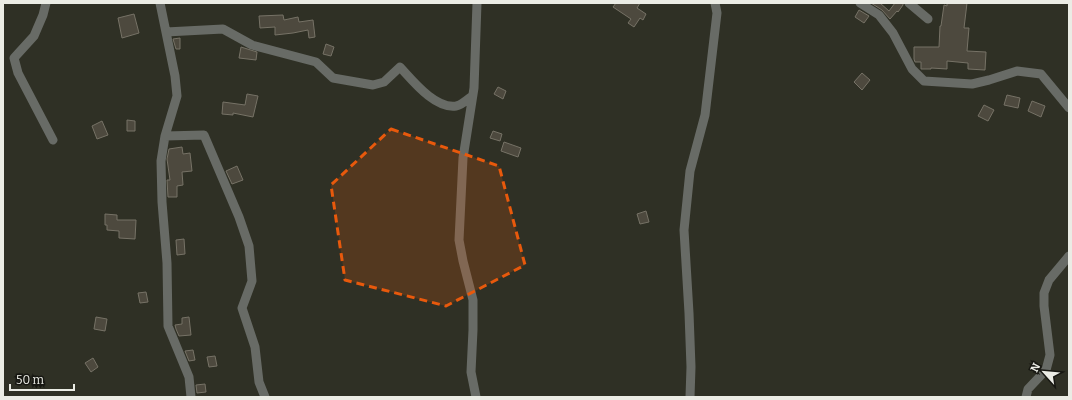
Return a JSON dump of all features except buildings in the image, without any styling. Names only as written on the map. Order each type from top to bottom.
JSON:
[{"type":"street","points":[[46,3],[34,36],[14,58],[18,73],[53,140]]},
{"type":"street","points":[[160,3],[175,76],[176,96],[165,136],[161,161],[162,202],[167,263],[168,326],[189,377],[192,397]]},
{"type":"street","points":[[476,397],[471,372],[474,330],[473,300],[459,240],[463,158],[474,88],[477,3]]},
{"type":"street","points":[[690,397],[690,329],[684,230],[690,171],[705,115],[717,13],[715,3]]},
{"type":"street","points":[[860,3],[878,15],[893,32],[912,69],[924,81],[972,84],[1017,71],[1041,74],[1069,108]]},
{"type":"street","points":[[909,3],[928,19]]},
{"type":"street","points":[[166,32],[223,29],[252,45],[316,62],[333,78],[373,85],[384,82],[400,67],[428,96],[447,106],[458,106],[472,96]]},
{"type":"street","points":[[165,136],[204,135],[239,217],[249,246],[252,281],[242,308],[255,347],[259,382],[265,397]]},
{"type":"street","points":[[1026,397],[1028,389],[1046,370],[1050,355],[1044,306],[1044,293],[1049,280],[1069,256]]},
{"type":"highlighted area","points":[[391,129],[499,166],[525,265],[446,306],[345,280],[331,185]]}]
